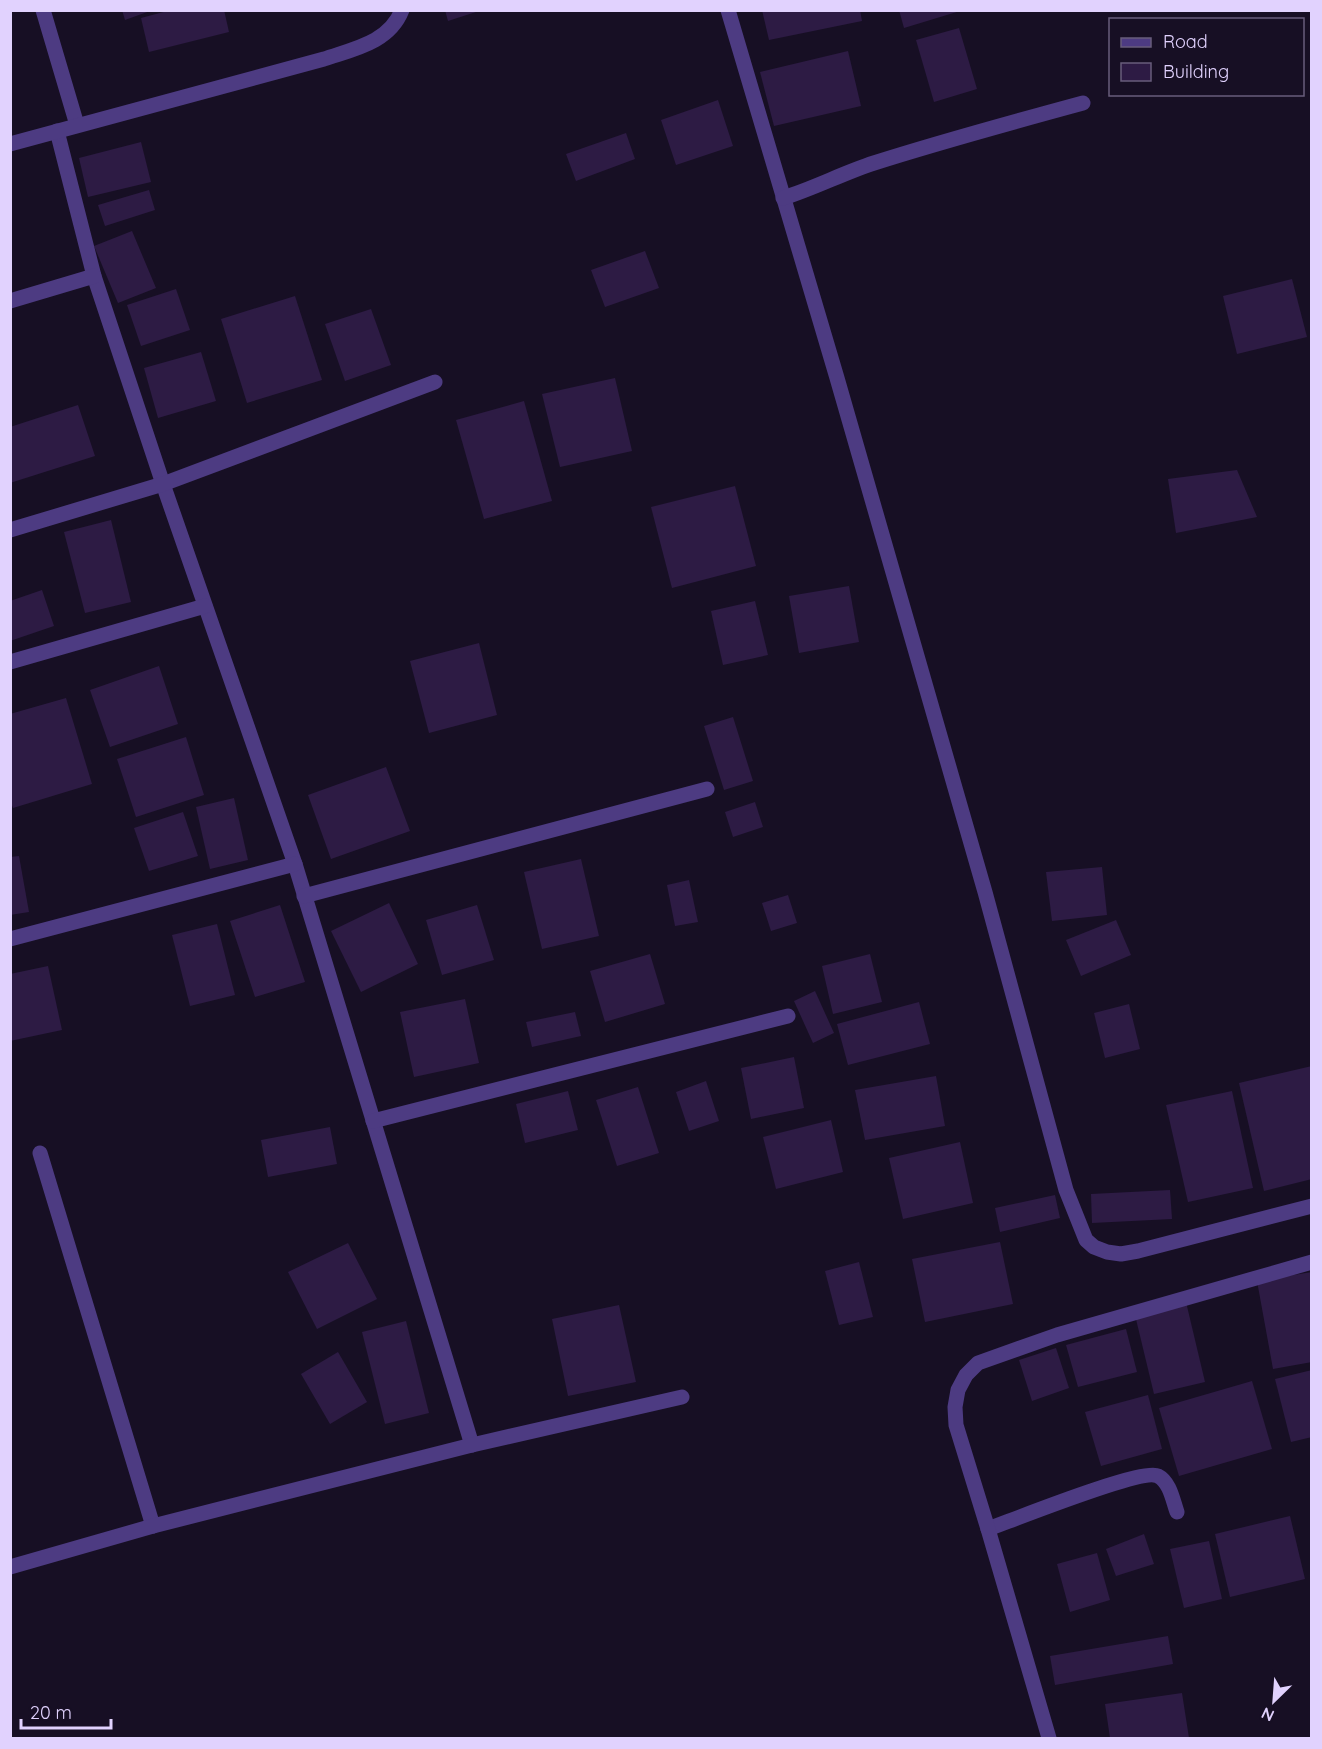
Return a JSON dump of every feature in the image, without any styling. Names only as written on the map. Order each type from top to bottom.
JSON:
[{"type":"street","points":[[43,10],[77,126]]},
{"type":"street","points":[[10,144],[324,59],[371,43],[389,31],[402,10]]},
{"type":"street","points":[[728,10],[985,892],[1066,1190],[1086,1240],[1094,1248],[1121,1254],[1311,1206]]},
{"type":"street","points":[[783,198],[857,169],[934,144],[1083,103]]},
{"type":"street","points":[[57,131],[93,276],[295,864],[472,1445]]},
{"type":"street","points":[[10,301],[93,276]]},
{"type":"street","points":[[10,530],[163,484],[435,382]]},
{"type":"street","points":[[10,662],[205,606]]},
{"type":"street","points":[[304,896],[707,789]]},
{"type":"street","points":[[10,939],[295,864]]},
{"type":"street","points":[[373,1121],[788,1016]]},
{"type":"street","points":[[40,1153],[153,1526]]},
{"type":"street","points":[[1048,1738],[956,1425],[955,1407],[958,1390],[966,1375],[978,1363],[1057,1335],[1311,1262]]},
{"type":"street","points":[[10,1567],[153,1526],[472,1445],[682,1397]]},
{"type":"street","points":[[988,1529],[1099,1488],[1147,1475],[1159,1476],[1164,1480],[1177,1512]]},
{"type":"building","points":[[122,10],[150,10],[150,11],[125,20]]},
{"type":"building","points":[[171,10],[224,10],[229,32],[149,52],[141,18]]},
{"type":"building","points":[[445,10],[479,10],[479,11],[448,21]]},
{"type":"building","points":[[762,10],[860,10],[862,21],[769,40]]},
{"type":"building","points":[[899,10],[960,10],[960,11],[904,28]]},
{"type":"building","points":[[959,28],[977,89],[934,102],[916,40]]},
{"type":"building","points":[[848,51],[861,106],[774,126],[760,72]]},
{"type":"building","points":[[718,100],[733,146],[676,165],[661,120]]},
{"type":"building","points":[[626,133],[635,159],[576,181],[566,154]]},
{"type":"building","points":[[141,142],[151,182],[88,197],[79,158]]},
{"type":"building","points":[[149,190],[155,210],[105,226],[98,205]]},
{"type":"building","points":[[132,231],[156,288],[118,303],[94,246]]},
{"type":"building","points":[[645,251],[659,288],[605,307],[591,270]]},
{"type":"building","points":[[1292,279],[1307,337],[1237,354],[1223,296]]},
{"type":"building","points":[[176,289],[190,330],[141,346],[127,305]]},
{"type":"building","points":[[295,296],[322,380],[247,403],[221,319]]},
{"type":"building","points":[[371,309],[391,365],[345,381],[325,324]]},
{"type":"building","points":[[201,352],[216,401],[158,418],[144,368]]},
{"type":"building","points":[[615,378],[632,451],[560,467],[542,394]]},
{"type":"building","points":[[524,401],[552,501],[484,519],[456,420]]},
{"type":"building","points":[[78,405],[95,456],[10,483],[10,427]]},
{"type":"building","points":[[1237,470],[1257,517],[1176,533],[1168,479]]},
{"type":"building","points":[[735,486],[756,566],[672,588],[651,507]]},
{"type":"building","points":[[111,520],[131,602],[85,613],[64,532]]},
{"type":"building","points":[[849,586],[859,642],[799,653],[789,596]]},
{"type":"building","points":[[42,590],[54,626],[10,641],[10,601]]},
{"type":"building","points":[[755,601],[768,655],[723,665],[711,611]]},
{"type":"building","points":[[479,643],[497,715],[429,733],[410,661]]},
{"type":"building","points":[[159,666],[178,724],[110,747],[90,690]]},
{"type":"building","points":[[66,698],[92,784],[13,808],[10,800],[10,714]]},
{"type":"building","points":[[733,717],[753,781],[724,790],[704,726]]},
{"type":"building","points":[[186,737],[204,795],[136,817],[117,759]]},
{"type":"building","points":[[386,767],[410,831],[331,859],[308,795]]},
{"type":"building","points":[[234,798],[248,860],[210,869],[196,807]]},
{"type":"building","points":[[755,802],[763,827],[733,837],[725,812]]},
{"type":"building","points":[[183,812],[198,856],[149,871],[134,828]]},
{"type":"building","points":[[19,856],[29,912],[10,915],[10,857]]},
{"type":"building","points":[[581,859],[599,936],[542,949],[524,872]]},
{"type":"building","points":[[1102,867],[1107,915],[1052,921],[1046,872]]},
{"type":"building","points":[[689,880],[698,922],[675,926],[667,885]]},
{"type":"building","points":[[788,895],[797,923],[771,931],[762,903]]},
{"type":"building","points":[[389,903],[418,964],[361,992],[331,931]]},
{"type":"building","points":[[280,905],[305,982],[255,997],[230,921]]},
{"type":"building","points":[[477,905],[494,960],[442,975],[426,920]]},
{"type":"building","points":[[1116,920],[1131,955],[1081,976],[1066,940]]},
{"type":"building","points":[[217,924],[235,995],[190,1006],[172,935]]},
{"type":"building","points":[[650,954],[665,1004],[605,1022],[590,971]]},
{"type":"building","points":[[870,954],[882,1002],[833,1014],[822,966]]},
{"type":"building","points":[[48,966],[62,1030],[10,1041],[10,974]]},
{"type":"building","points":[[815,991],[834,1033],[813,1043],[794,1001]]},
{"type":"building","points":[[465,999],[479,1063],[414,1077],[400,1012]]},
{"type":"building","points":[[919,1002],[930,1044],[848,1065],[837,1024]]},
{"type":"building","points":[[1129,1004],[1140,1049],[1105,1058],[1094,1013]]},
{"type":"building","points":[[575,1012],[581,1036],[532,1047],[526,1022]]},
{"type":"building","points":[[794,1057],[804,1108],[751,1119],[741,1068]]},
{"type":"building","points":[[1312,1066],[1312,1179],[1264,1191],[1239,1083]]},
{"type":"building","points":[[936,1076],[945,1126],[865,1140],[855,1090]]},
{"type":"building","points":[[706,1081],[719,1121],[689,1131],[676,1092]]},
{"type":"building","points":[[638,1087],[659,1153],[617,1166],[596,1100]]},
{"type":"building","points":[[568,1091],[578,1130],[525,1143],[516,1104]]},
{"type":"building","points":[[1232,1091],[1253,1188],[1188,1202],[1166,1105]]},
{"type":"building","points":[[831,1120],[843,1172],[776,1189],[763,1137]]},
{"type":"building","points":[[330,1127],[337,1164],[268,1177],[261,1140]]},
{"type":"building","points":[[960,1142],[973,1203],[903,1219],[889,1158]]},
{"type":"building","points":[[1170,1190],[1172,1219],[1092,1223],[1091,1194]]},
{"type":"building","points":[[1055,1195],[1060,1218],[1000,1232],[995,1208]]},
{"type":"building","points":[[1000,1242],[1013,1304],[925,1322],[912,1259]]},
{"type":"building","points":[[348,1243],[377,1299],[317,1329],[288,1272]]},
{"type":"building","points":[[859,1262],[873,1317],[839,1325],[825,1271]]},
{"type":"building","points":[[1312,1272],[1312,1362],[1273,1369],[1257,1281]]},
{"type":"building","points":[[1186,1302],[1205,1382],[1154,1394],[1135,1315]]},
{"type":"building","points":[[619,1305],[636,1382],[568,1396],[552,1319]]},
{"type":"building","points":[[406,1321],[429,1413],[385,1424],[362,1332]]},
{"type":"building","points":[[1126,1329],[1137,1372],[1078,1387],[1066,1345]]},
{"type":"building","points":[[1056,1348],[1069,1388],[1032,1401],[1019,1360]]},
{"type":"building","points":[[338,1352],[367,1402],[330,1424],[301,1374]]},
{"type":"building","points":[[1312,1370],[1312,1437],[1291,1442],[1275,1379]]},
{"type":"building","points":[[1252,1381],[1272,1449],[1179,1476],[1159,1408]]},
{"type":"building","points":[[1148,1395],[1162,1449],[1101,1466],[1085,1412]]},
{"type":"building","points":[[1290,1516],[1305,1579],[1230,1597],[1215,1534]]},
{"type":"building","points":[[1144,1534],[1154,1564],[1116,1576],[1106,1549]]},
{"type":"building","points":[[1209,1541],[1222,1599],[1184,1608],[1170,1549]]},
{"type":"building","points":[[1097,1553],[1110,1600],[1070,1612],[1057,1564]]},
{"type":"building","points":[[1168,1636],[1173,1664],[1055,1685],[1050,1656]]},
{"type":"building","points":[[1182,1693],[1189,1738],[1110,1738],[1105,1704]]}]
